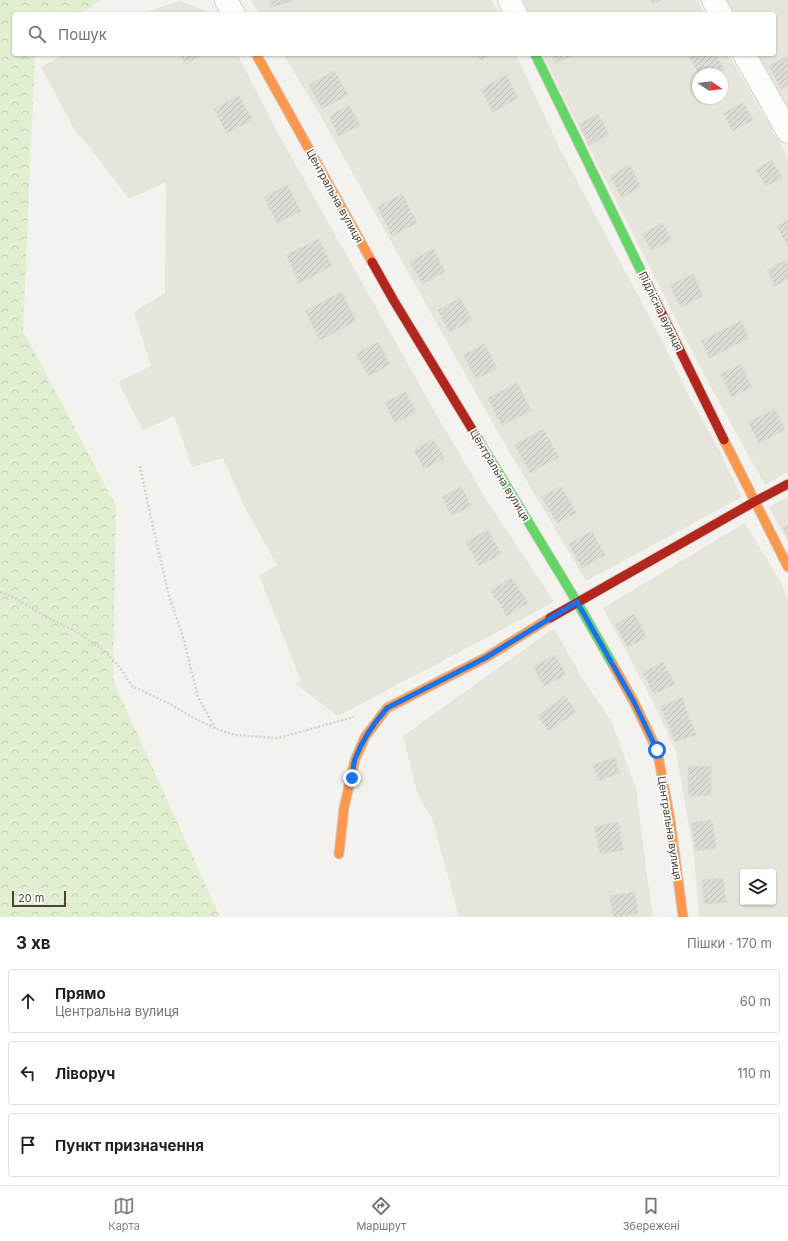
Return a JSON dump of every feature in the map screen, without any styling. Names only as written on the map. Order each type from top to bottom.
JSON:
[{"type":"street","points":[[226,0],[233,12]]},
{"type":"street","points":[[509,0],[515,12]]},
{"type":"street","points":[[713,0],[720,12]]},
{"type":"street","name":"Центральна вулиця","points":[[257,56],[394,301],[577,602],[634,702],[657,750],[670,819],[683,917]]},
{"type":"street","name":"Підлісна вулиця","points":[[536,56],[754,502],[788,567]]},
{"type":"street","points":[[745,56],[788,132]]},
{"type":"street","points":[[339,854],[344,808],[354,760],[365,737],[387,708],[485,658],[577,602],[788,484]]},
{"type":"path","points":[[140,466],[169,596],[184,637],[198,696],[216,729]]},
{"type":"path","points":[[0,592],[15,598],[103,650],[118,664],[132,686],[170,704],[216,729],[235,735],[278,738],[358,716]]},
{"type":"shaded area","points":[[251,0],[492,0],[498,12],[259,12]]},
{"type":"shaded area","points":[[515,0],[697,0],[704,12],[521,12]]},
{"type":"shaded area","points":[[723,0],[788,0],[788,119],[753,56],[776,56],[776,12],[730,12]]},
{"type":"shaded area","points":[[179,1],[210,12],[146,12]]},
{"type":"shaded area","points":[[61,56],[238,56],[277,131],[435,412],[490,506],[554,602],[338,716],[296,684],[301,681],[259,575],[277,565],[244,506],[223,458],[192,467],[174,416],[143,430],[118,382],[151,366],[134,312],[165,293],[166,182],[129,199],[84,140],[77,134],[41,67]]},
{"type":"shaded area","points":[[284,56],[517,56],[559,147],[667,350],[691,400],[716,444],[742,497],[586,581],[500,436],[320,115]]},
{"type":"shaded area","points":[[543,56],[729,56],[788,157],[788,472],[765,485],[700,367]]},
{"type":"shaded area","points":[[788,497],[788,542],[769,507]]},
{"type":"shaded area","points":[[745,523],[781,583],[788,598],[788,917],[699,917],[694,856],[676,752],[653,702],[603,608]]},
{"type":"shaded area","points":[[554,628],[582,678],[612,722],[636,789],[653,917],[459,917],[432,818],[418,795],[403,736]]},
{"type":"green space","points":[[0,0],[101,0],[84,12],[12,12],[12,56],[35,56],[23,330],[116,506],[113,680],[220,917],[0,917]]},
{"type":"building","points":[[270,0],[293,0],[293,1],[272,7]]},
{"type":"building","points":[[651,0],[662,0],[653,4]]},
{"type":"building","points":[[181,56],[200,56],[186,64]]},
{"type":"building","points":[[478,56],[487,56],[480,60]]},
{"type":"building","points":[[552,56],[570,56],[556,64]]},
{"type":"building","points":[[691,56],[716,56],[723,68],[695,68],[689,57]]},
{"type":"building","points":[[788,56],[788,85],[781,89],[769,66]]},
{"type":"building","points":[[334,71],[348,95],[322,109],[309,85]]},
{"type":"building","points":[[506,75],[518,98],[493,112],[481,89]]},
{"type":"building","points":[[239,96],[252,120],[227,133],[214,109]]},
{"type":"building","points":[[743,103],[753,120],[733,131],[723,113]]},
{"type":"building","points":[[349,105],[360,125],[339,136],[329,116]]},
{"type":"building","points":[[598,114],[609,135],[589,145],[579,124]]},
{"type":"building","points":[[772,160],[782,178],[766,186],[756,169]]},
{"type":"building","points":[[630,165],[641,187],[622,197],[610,176]]},
{"type":"building","points":[[287,185],[301,211],[277,223],[264,197]]},
{"type":"building","points":[[402,194],[417,223],[392,236],[378,207]]},
{"type":"building","points":[[788,220],[788,247],[777,226]]},
{"type":"building","points":[[662,223],[672,239],[652,251],[642,234]]},
{"type":"building","points":[[319,239],[332,266],[299,283],[286,255]]},
{"type":"building","points":[[433,249],[445,272],[423,284],[410,262]]},
{"type":"building","points":[[785,260],[788,266],[788,279],[775,286],[767,270]]},
{"type":"building","points":[[693,274],[703,296],[681,307],[670,285]]},
{"type":"building","points":[[342,292],[356,321],[320,340],[305,311]]},
{"type":"building","points":[[460,298],[472,320],[450,332],[438,310]]},
{"type":"building","points":[[741,321],[749,338],[709,358],[701,341]]},
{"type":"building","points":[[378,342],[390,364],[369,376],[356,354]]},
{"type":"building","points":[[484,344],[497,368],[476,379],[464,355]]},
{"type":"building","points":[[741,364],[752,387],[732,397],[721,374]]},
{"type":"building","points":[[517,383],[531,411],[502,425],[488,398]]},
{"type":"building","points":[[406,392],[416,412],[395,423],[385,402]]},
{"type":"building","points":[[775,409],[785,430],[759,443],[748,422]]},
{"type":"building","points":[[543,429],[559,457],[530,473],[515,445]]},
{"type":"building","points":[[433,439],[444,458],[424,469],[414,450]]},
{"type":"building","points":[[561,486],[576,513],[557,523],[542,497]]},
{"type":"building","points":[[461,487],[471,506],[452,516],[442,497]]},
{"type":"building","points":[[788,525],[788,536],[783,528]]},
{"type":"building","points":[[488,530],[501,554],[479,566],[466,542]]},
{"type":"building","points":[[592,531],[605,555],[582,568],[569,544]]},
{"type":"building","points":[[511,578],[528,603],[507,616],[491,591]]},
{"type":"building","points":[[634,614],[647,637],[628,647],[615,625]]},
{"type":"building","points":[[555,655],[566,675],[544,686],[533,667]]},
{"type":"building","points":[[663,662],[675,684],[654,694],[643,672]]},
{"type":"building","points":[[565,696],[576,712],[549,731],[538,716]]},
{"type":"building","points":[[682,698],[696,735],[675,742],[661,706]]},
{"type":"building","points":[[615,757],[620,773],[598,781],[593,765]]},
{"type":"building","points":[[711,766],[711,795],[689,796],[688,767]]},
{"type":"building","points":[[712,820],[716,848],[696,851],[691,823]]},
{"type":"building","points":[[618,822],[623,850],[600,854],[594,827]]},
{"type":"building","points":[[723,878],[726,902],[705,904],[702,880]]},
{"type":"building","points":[[634,892],[638,914],[613,917],[610,896]]},
{"type":"traffic: fast","points":[[536,56],[644,277]]},
{"type":"traffic: fast","points":[[478,439],[577,602],[613,665]]},
{"type":"traffic: slow","points":[[257,56],[372,262]]},
{"type":"traffic: slow","points":[[724,440],[788,567]]},
{"type":"traffic: slow","points":[[339,854],[344,808],[355,760],[365,737],[387,708],[485,658],[550,618]]},
{"type":"traffic: slow","points":[[613,665],[634,702],[657,750],[670,819],[683,917]]},
{"type":"traffic: jam","points":[[372,262],[478,439]]},
{"type":"traffic: jam","points":[[644,277],[724,440]]},
{"type":"traffic: jam","points":[[550,618],[788,484]]},
{"type":"route","points":[[352,778],[354,760],[365,737],[387,708],[485,658],[577,602],[634,702],[657,750]]}]
